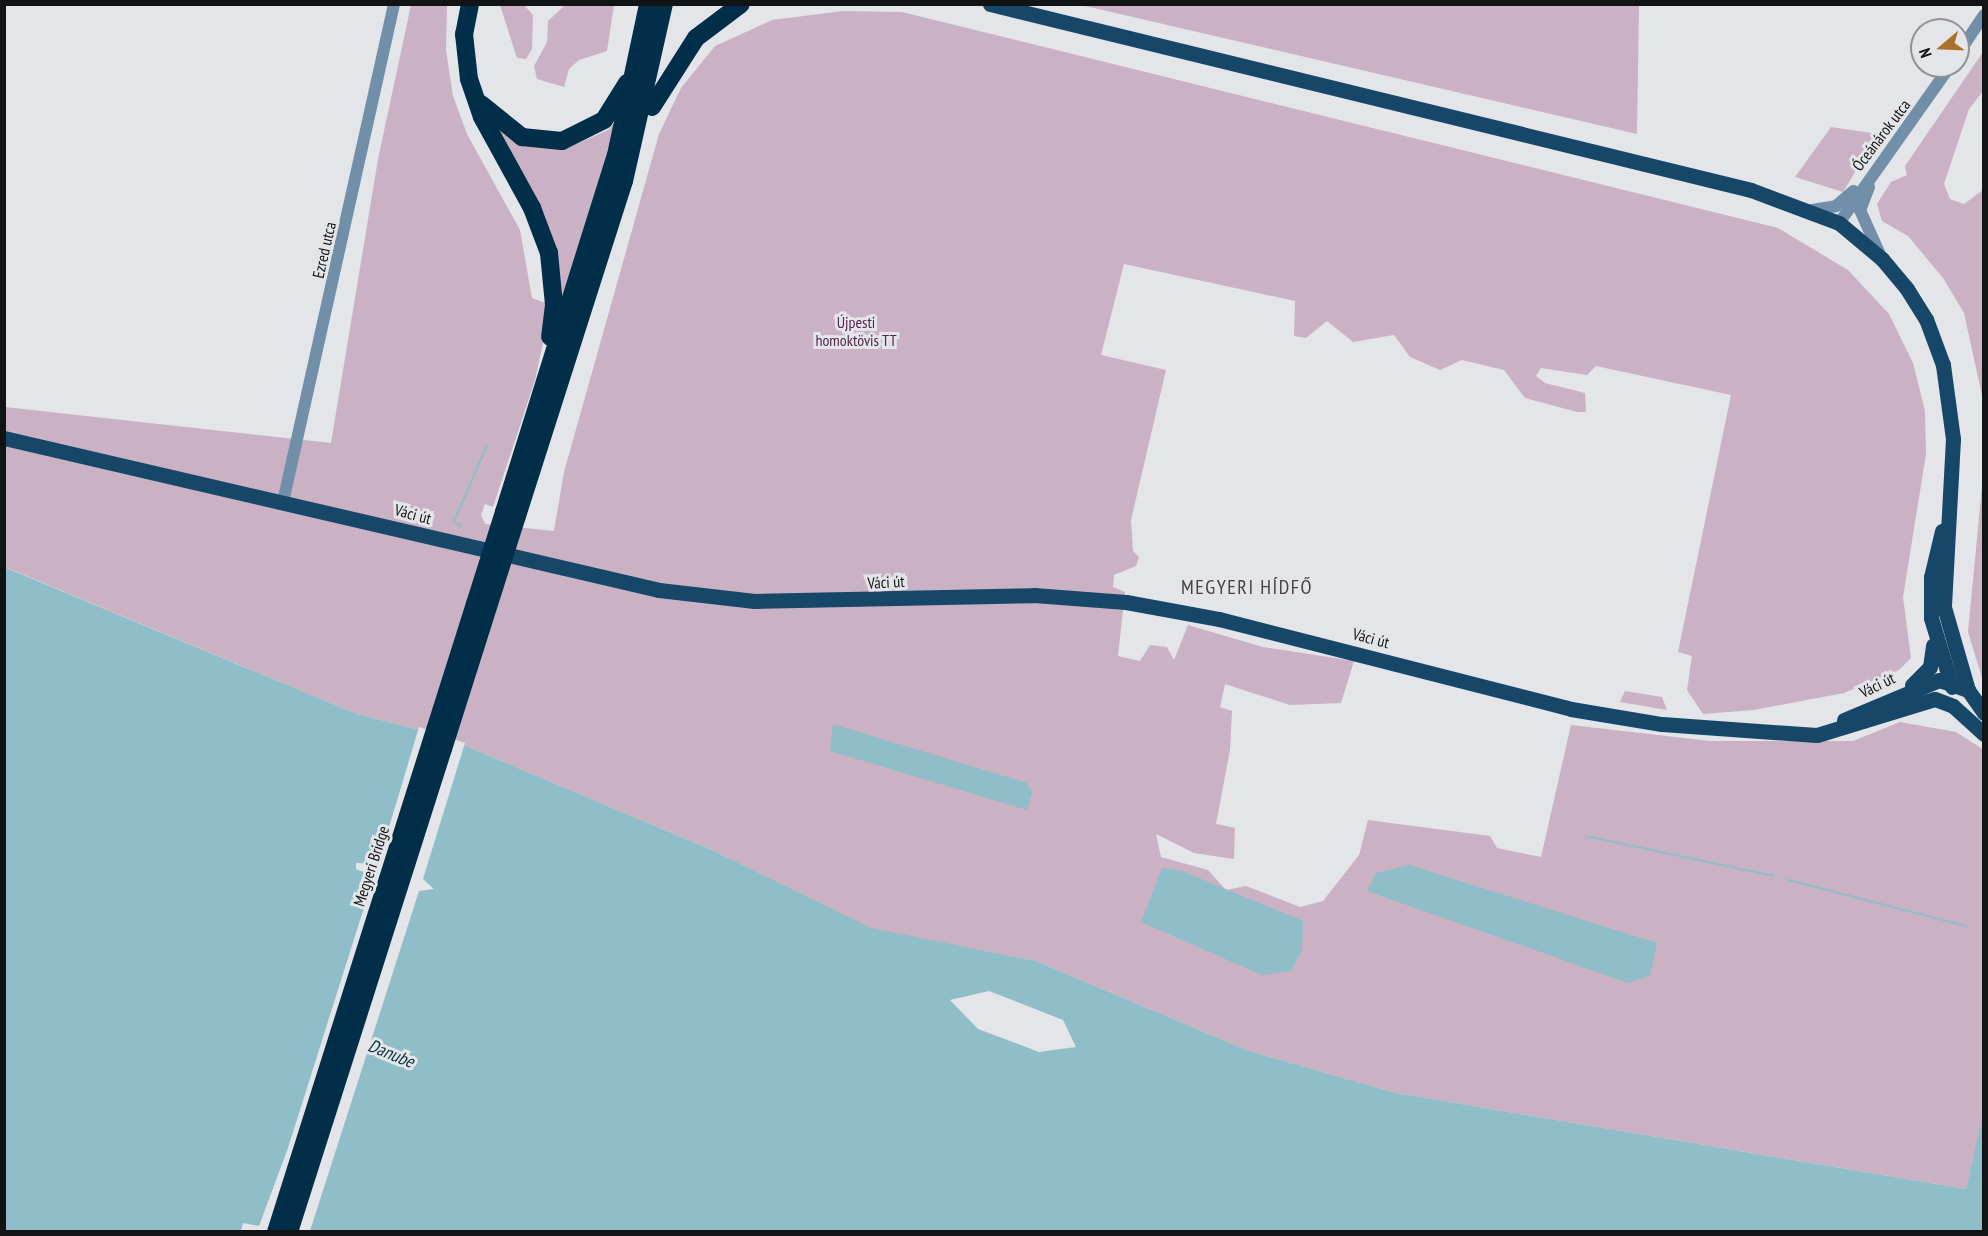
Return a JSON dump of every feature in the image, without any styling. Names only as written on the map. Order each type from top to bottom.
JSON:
[{"type":"highway","points":[[470,4],[465,56],[477,100],[532,208],[549,253],[554,305],[542,389]]},
{"type":"highway","points":[[510,514],[542,389],[616,155],[640,51],[648,4]]},
{"type":"highway","points":[[624,181],[664,4]]},
{"type":"highway","points":[[510,514],[651,108],[677,61],[696,38],[741,4]]},
{"type":"highway","points":[[477,100],[522,137],[562,141],[593,129],[614,110],[640,51]]},
{"type":"highway","name":"Megyeri Bridge","points":[[276,1232],[510,514]]},
{"type":"highway","name":"Megyeri Bridge","points":[[289,1232],[510,514]]},
{"type":"main road","points":[[990,4],[1752,190],[1812,210],[1839,223],[1882,259],[1926,319],[1942,365],[1953,439],[1946,519],[1931,577],[1933,636],[1929,667],[1901,701]]},
{"type":"main road","name":"Váci út","points":[[4,438],[694,595],[810,603],[1034,595],[1145,605],[1571,709],[1662,724],[1773,733],[1840,722],[1901,701],[1949,681]]},
{"type":"main road","name":"Váci út","points":[[1946,519],[1944,607],[1956,662],[1983,734]]},
{"type":"main road","points":[[1933,636],[1949,681],[1977,716]]},
{"type":"main road","points":[[1949,681],[1956,662]]},
{"type":"main road","points":[[1949,681],[1968,690]]},
{"type":"main road","name":"Váci út","points":[[1901,701],[1944,700],[1977,716]]},
{"type":"street","name":"Ezred utca","points":[[283,502],[394,4]]},
{"type":"street","points":[[1970,35],[1983,15]]},
{"type":"street","name":"Óceánárok utca","points":[[1839,223],[1941,78]]},
{"type":"street","points":[[1812,210],[1844,202],[1873,172]]},
{"type":"street","points":[[1873,172],[1860,210],[1882,259]]},
{"type":"green space","name":"Újpesti homoktövis TT","points":[[411,5],[447,5],[446,50],[453,96],[467,134],[520,230],[532,298],[551,305],[535,380],[493,507],[485,504],[481,515],[485,524],[554,531],[564,472],[659,134],[681,88],[715,46],[772,20],[843,11],[902,12],[1778,228],[1848,270],[1889,314],[1913,363],[1925,411],[1926,454],[1903,597],[1911,658],[1899,670],[1844,693],[1754,710],[1703,714],[1687,690],[1692,656],[1678,652],[1731,395],[1596,366],[1587,375],[1541,368],[1536,376],[1545,383],[1585,393],[1586,412],[1577,412],[1525,398],[1504,370],[1462,360],[1440,370],[1410,357],[1394,335],[1353,342],[1327,321],[1306,338],[1294,336],[1295,301],[1124,264],[1101,355],[1166,370],[1131,520],[1133,551],[1139,557],[1136,566],[1114,575],[1113,587],[1125,592],[1118,656],[1140,661],[1150,645],[1167,647],[1174,660],[1188,625],[1263,647],[1354,661],[1341,703],[1290,705],[1225,684],[1220,707],[1232,711],[1230,750],[1216,824],[1235,828],[1234,859],[1194,853],[1156,834],[1161,857],[1208,870],[1226,890],[1246,886],[1300,907],[1323,901],[1359,855],[1368,820],[1490,836],[1497,848],[1541,857],[1571,725],[1710,741],[1853,741],[1900,722],[1956,732],[1984,750],[1984,1113],[1966,1189],[1396,1093],[1249,1051],[1036,961],[871,929],[712,850],[440,735],[357,714],[5,567],[5,407],[331,443],[378,159]]},
{"type":"green space","points":[[500,5],[524,5],[533,15],[532,49],[526,59],[517,58]]},
{"type":"green space","points":[[565,5],[614,5],[607,51],[579,60],[569,69],[564,87],[537,79],[534,66],[547,42],[548,21]]},
{"type":"green space","points":[[1081,5],[1639,5],[1637,134]]},
{"type":"green space","points":[[1983,52],[1983,91],[1969,109],[1944,184],[1950,199],[1964,204],[1983,190],[1983,400],[1964,313],[1943,278],[1908,236],[1882,221],[1877,204],[1891,182],[1907,175],[1905,166],[1965,78],[1970,78],[1970,71]]},
{"type":"green space","points":[[618,118],[562,301],[495,126],[567,148],[608,130]]},
{"type":"green space","points":[[1831,127],[1878,134],[1843,192],[1795,177]]},
{"type":"green space","points":[[1983,476],[1983,681],[1968,632]]},
{"type":"green space","points":[[1625,691],[1662,697],[1667,710],[1620,702]]},
{"type":"water","name":"Danube","points":[[4,567],[357,714],[440,735],[712,850],[871,928],[1036,961],[1249,1051],[1396,1093],[1966,1189],[1983,1113],[1983,1231],[5,1231]],"holes":[[[989,991],[1063,1020],[1076,1047],[1039,1052],[978,1029],[950,1000]]]},
{"type":"water","points":[[833,724],[1027,783],[1032,793],[1027,810],[830,751]]},
{"type":"water","points":[[1409,865],[1657,943],[1650,976],[1628,983],[1367,891],[1376,873]]},
{"type":"water","points":[[1162,868],[1182,871],[1303,921],[1302,950],[1291,971],[1262,975],[1141,922]]},
{"type":"pier","points":[[419,727],[465,743],[423,879],[434,889],[419,891],[310,1231],[241,1231],[243,1223],[259,1226],[288,1148],[374,876],[356,869],[356,863],[378,864]]},
{"type":"waterway","points":[[461,527],[454,521],[487,446]]},
{"type":"waterway","points":[[1586,836],[1774,876]]},
{"type":"waterway","points":[[1788,880],[1966,926]]},
{"type":"district","name":"MEGYERI HÍDFŐ","points":[[1247,587]]}]
